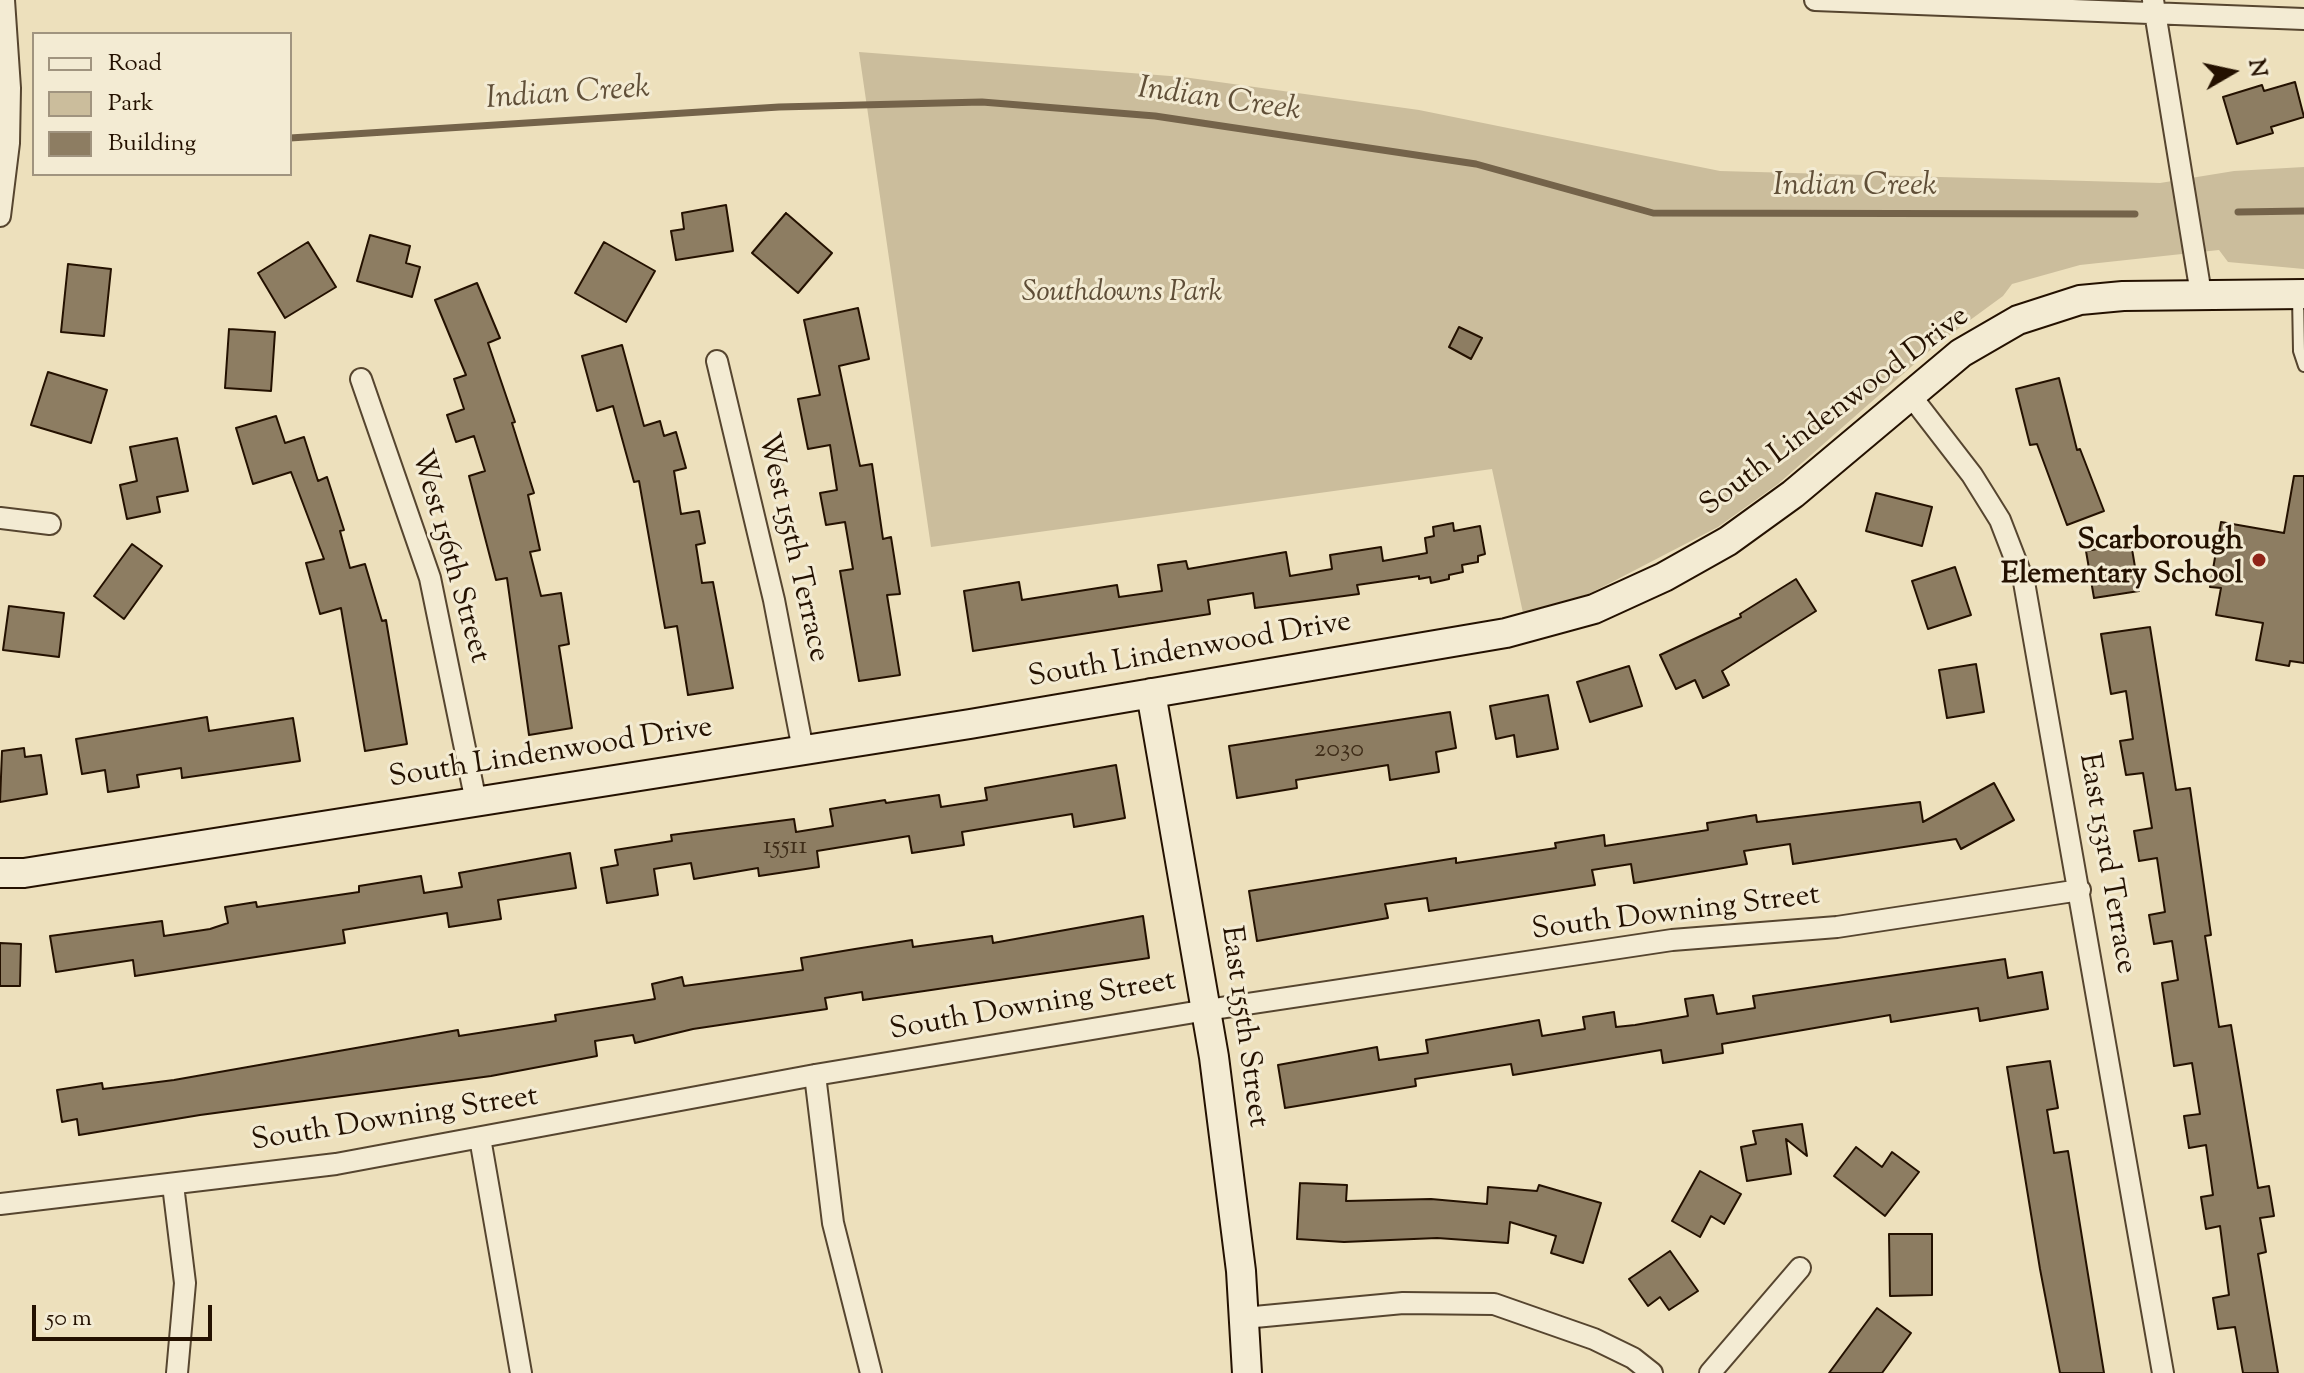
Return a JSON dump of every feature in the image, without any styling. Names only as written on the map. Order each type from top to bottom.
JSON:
[{"type":"street","points":[[0,216],[10,102],[4,0]]},
{"type":"street","points":[[1815,0],[2154,7],[2304,19]]},
{"type":"street","points":[[2154,7],[2201,294]]},
{"type":"street","name":"South Lindenwood Drive","points":[[0,873],[803,750],[1506,633],[1594,609],[1664,577],[1728,541],[1793,494],[1961,353],[2018,320],[2080,300],[2146,293],[2301,294]]},
{"type":"street","name":"West 155th Terrace","points":[[717,361],[774,600],[803,750]]},
{"type":"street","name":"West 156th Street","points":[[361,379],[430,578],[476,802]]},
{"type":"street","name":"East 153rd Terrace","points":[[1911,396],[1972,475],[2000,520],[2024,582],[2163,1373]]},
{"type":"street","points":[[0,518],[50,524]]},
{"type":"street","name":"East 155th Street","points":[[1151,693],[1207,1010],[1244,1318],[1247,1373]]},
{"type":"street","name":"South Downing Street","points":[[0,1204],[336,1164],[815,1075],[1207,1010],[1672,940],[1837,927],[2080,890]]},
{"type":"street","points":[[815,1075],[833,1223],[871,1373]]},
{"type":"street","points":[[480,1138],[521,1373]]},
{"type":"street","points":[[173,1185],[185,1283],[177,1373]]},
{"type":"street","points":[[1710,1373],[1800,1268]]},
{"type":"street","points":[[1244,1318],[1403,1303],[1494,1304],[1571,1329],[1633,1358],[1652,1373]]},
{"type":"lane","points":[[2301,294],[2299,351],[2304,366]]},
{"type":"green space","name":"Southdowns Park","points":[[859,52],[1183,77],[1419,110],[1720,171],[2160,183],[2234,171],[2304,167],[2304,269],[2228,262],[2219,250],[2080,265],[2012,284],[2003,296],[1936,345],[1778,484],[1718,527],[1587,595],[1523,613],[1492,469],[931,547]]},
{"type":"building","points":[[2295,82],[2304,117],[2271,127],[2273,133],[2237,144],[2223,97],[2262,85],[2264,91]]},
{"type":"building","points":[[726,205],[733,251],[676,260],[671,231],[684,229],[682,213]]},
{"type":"building","points":[[786,213],[832,253],[798,293],[752,253]]},
{"type":"building","points":[[370,235],[410,246],[406,263],[420,267],[412,297],[357,281]]},
{"type":"building","points":[[308,242],[336,287],[285,318],[258,273]]},
{"type":"building","points":[[604,242],[655,271],[626,322],[575,293]]},
{"type":"building","points":[[68,264],[111,269],[104,336],[61,332]]},
{"type":"building","points":[[477,283],[500,338],[488,343],[515,422],[512,423],[534,493],[528,495],[540,550],[530,552],[541,596],[561,593],[569,644],[559,646],[572,728],[529,735],[507,578],[496,580],[469,476],[485,471],[474,436],[456,442],[447,415],[464,409],[454,379],[466,375],[435,300]]},
{"type":"building","points":[[858,308],[869,359],[839,366],[860,466],[872,464],[883,539],[891,537],[900,594],[887,595],[900,675],[859,681],[840,571],[853,569],[845,522],[826,525],[820,493],[837,490],[830,445],[808,449],[798,399],[820,395],[804,320]]},
{"type":"building","points":[[1459,327],[1482,338],[1471,359],[1449,347]]},
{"type":"building","points":[[229,329],[275,332],[271,391],[225,388]]},
{"type":"building","points":[[622,345],[644,426],[660,421],[664,436],[676,432],[686,468],[674,471],[681,514],[699,511],[705,543],[696,545],[702,583],[713,582],[733,688],[688,695],[677,626],[665,628],[639,481],[634,482],[613,406],[597,411],[582,356]]},
{"type":"building","points":[[48,372],[107,390],[91,443],[31,425]]},
{"type":"building","points":[[2059,378],[2077,450],[2080,449],[2104,511],[2067,525],[2037,444],[2030,445],[2016,389]]},
{"type":"building","points":[[276,416],[285,443],[304,437],[318,481],[327,477],[344,530],[340,531],[350,568],[365,564],[382,621],[386,620],[407,744],[365,751],[341,608],[320,614],[306,563],[324,559],[291,472],[253,484],[236,428]]},
{"type":"building","points":[[177,438],[188,491],[157,497],[160,512],[127,519],[120,485],[137,481],[130,447]]},
{"type":"building","name":"Scarborough Elementary School","points":[[2294,476],[2304,476],[2304,663],[2290,661],[2289,666],[2256,660],[2263,623],[2216,615],[2221,588],[2210,587],[2221,522],[2284,533]]},
{"type":"building","points":[[1876,493],[1932,507],[1922,546],[1866,531]]},
{"type":"building","points":[[1453,523],[1454,531],[1480,526],[1485,554],[1478,556],[1478,562],[1462,565],[1463,572],[1449,575],[1449,579],[1431,583],[1430,577],[1419,579],[1419,576],[1357,585],[1359,594],[1255,608],[1253,593],[1208,600],[1210,614],[973,651],[964,591],[1019,582],[1022,600],[1117,585],[1119,597],[1162,591],[1158,565],[1186,561],[1188,569],[1286,552],[1290,576],[1332,569],[1330,555],[1381,547],[1383,561],[1427,553],[1425,538],[1434,536],[1433,527]]},
{"type":"building","points":[[2131,543],[2139,591],[2094,598],[2086,551]]},
{"type":"building","points":[[132,544],[162,566],[124,619],[94,596]]},
{"type":"building","points":[[1955,567],[1971,615],[1928,629],[1912,581]]},
{"type":"building","points":[[1796,579],[1816,611],[1722,671],[1729,685],[1703,698],[1695,680],[1676,689],[1660,655],[1741,617],[1740,614]]},
{"type":"building","points":[[9,606],[64,613],[59,657],[3,650]]},
{"type":"building","points":[[2150,627],[2176,790],[2190,788],[2211,935],[2205,936],[2219,1027],[2231,1025],[2258,1188],[2269,1186],[2274,1216],[2260,1218],[2266,1252],[2258,1254],[2278,1373],[2243,1373],[2235,1327],[2218,1329],[2213,1298],[2229,1295],[2220,1226],[2206,1229],[2201,1197],[2213,1195],[2206,1145],[2189,1148],[2184,1116],[2200,1114],[2192,1063],[2174,1066],[2162,983],[2178,980],[2172,941],[2154,944],[2149,915],[2165,912],[2157,858],[2139,861],[2134,831],[2152,828],[2143,773],[2126,775],[2120,741],[2133,739],[2126,691],[2111,694],[2101,634]]},
{"type":"building","points":[[1976,664],[1984,712],[1947,718],[1939,670]]},
{"type":"building","points":[[1629,666],[1642,706],[1590,722],[1577,682]]},
{"type":"building","points":[[1548,695],[1558,749],[1517,757],[1514,735],[1496,739],[1490,706]]},
{"type":"building","points":[[1450,712],[1456,748],[1436,752],[1439,772],[1390,780],[1388,765],[1296,780],[1297,788],[1237,798],[1229,746]]},
{"type":"building","points":[[207,717],[209,731],[293,718],[300,761],[182,778],[181,768],[137,775],[139,787],[108,792],[105,770],[82,774],[76,739]]},
{"type":"building","points":[[24,748],[25,757],[41,755],[47,794],[0,802],[2,751]]},
{"type":"building","points":[[1116,765],[1125,818],[1074,827],[1072,814],[962,832],[964,845],[912,853],[909,836],[817,851],[819,867],[759,876],[758,868],[694,879],[691,863],[654,869],[658,895],[607,903],[601,868],[618,865],[615,850],[672,841],[671,835],[794,819],[796,832],[833,826],[830,809],[885,800],[886,803],[939,795],[941,807],[987,800],[985,788]]},
{"type":"building","points":[[1994,783],[2014,820],[1961,849],[1956,839],[1793,864],[1790,844],[1744,851],[1747,864],[1634,883],[1631,864],[1592,870],[1595,885],[1429,911],[1427,898],[1385,904],[1388,918],[1257,941],[1249,891],[1456,858],[1456,863],[1556,848],[1555,843],[1604,835],[1605,846],[1708,830],[1707,823],[1756,815],[1757,822],[1920,802],[1923,822]]},
{"type":"building","points":[[570,853],[576,888],[498,900],[501,919],[449,927],[447,913],[343,930],[345,943],[135,976],[133,960],[56,972],[50,936],[162,921],[164,936],[210,929],[228,923],[225,907],[256,902],[257,907],[359,892],[359,886],[421,876],[424,893],[462,887],[459,873]]},
{"type":"building","points":[[1143,916],[1149,958],[863,1000],[862,992],[825,998],[827,1009],[693,1029],[635,1043],[633,1035],[595,1041],[597,1056],[491,1076],[200,1115],[79,1135],[77,1119],[62,1122],[57,1090],[102,1083],[103,1089],[174,1080],[458,1030],[459,1036],[556,1021],[555,1015],[655,999],[652,984],[682,977],[684,986],[803,970],[801,958],[855,949],[912,940],[913,947],[992,936],[993,943]]},
{"type":"building","points":[[0,943],[21,944],[20,986],[0,986]]},
{"type":"building","points":[[2005,959],[2008,978],[2042,972],[2048,1009],[1980,1021],[1978,1008],[1891,1022],[1890,1015],[1722,1044],[1723,1053],[1663,1063],[1661,1050],[1513,1075],[1511,1064],[1415,1079],[1416,1086],[1285,1108],[1278,1065],[1377,1047],[1379,1060],[1428,1053],[1426,1040],[1539,1020],[1542,1036],[1585,1029],[1583,1017],[1614,1012],[1616,1027],[1635,1025],[1688,1016],[1685,999],[1713,995],[1717,1014],[1755,1008],[1753,996]]},
{"type":"building","points":[[2050,1061],[2058,1108],[2047,1110],[2054,1153],[2068,1151],[2104,1373],[2060,1373],[2040,1269],[2007,1067]]},
{"type":"building","points":[[1802,1124],[1807,1156],[1786,1139],[1791,1174],[1747,1181],[1741,1147],[1756,1144],[1753,1131]]},
{"type":"building","points":[[1856,1147],[1882,1167],[1892,1152],[1919,1172],[1885,1216],[1834,1176]]},
{"type":"building","points":[[1700,1171],[1741,1194],[1724,1224],[1711,1216],[1700,1237],[1672,1221]]},
{"type":"building","points":[[1300,1183],[1347,1185],[1346,1201],[1431,1199],[1487,1204],[1488,1187],[1537,1191],[1539,1185],[1601,1203],[1583,1263],[1551,1253],[1556,1236],[1510,1222],[1508,1243],[1437,1238],[1344,1242],[1297,1239]]},
{"type":"building","points":[[1889,1234],[1932,1234],[1932,1295],[1890,1296]]},
{"type":"building","points":[[1670,1251],[1698,1291],[1669,1310],[1660,1297],[1648,1306],[1629,1279]]},
{"type":"building","points":[[1877,1308],[1911,1333],[1882,1373],[1829,1373]]},
{"type":"waterway","name":"Indian Creek","points":[[292,138],[779,107],[982,102],[1155,116],[1476,164],[1653,213],[2135,214]]},
{"type":"waterway","name":"Indian Creek","points":[[2238,212],[2304,211]]},
{"type":"place","name":"Scarborough Elementary School","points":[[2259,560]]}]
